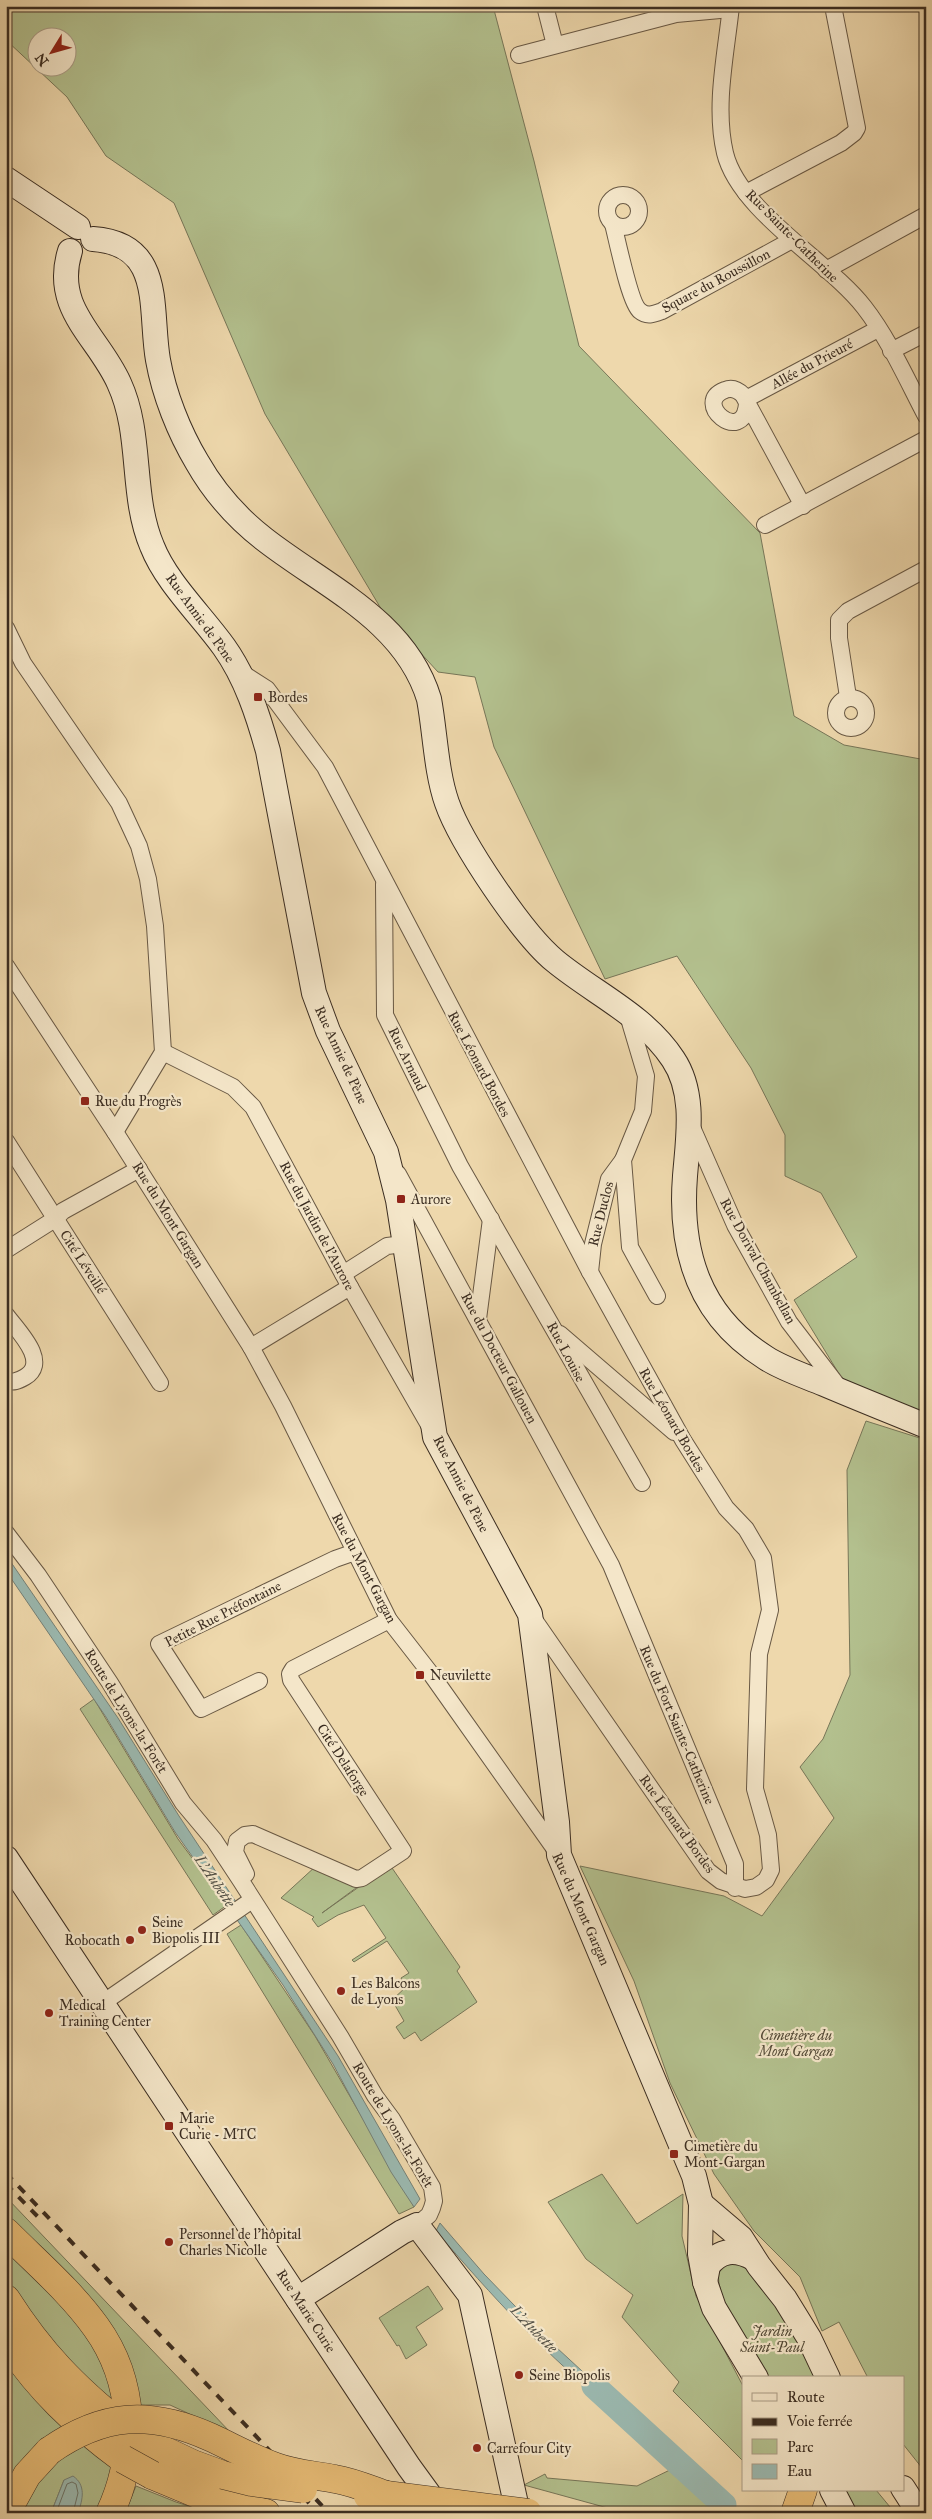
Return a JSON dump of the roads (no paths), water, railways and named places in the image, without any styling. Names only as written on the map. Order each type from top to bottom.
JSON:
[{"type":"highway","points":[[6,2232],[79,2306],[97,2328],[118,2367],[127,2404],[129,2438],[125,2473],[110,2513]]},
{"type":"highway","points":[[6,2300],[53,2364],[129,2442],[152,2475],[212,2500],[266,2513]]},
{"type":"highway","points":[[6,2339],[39,2384],[63,2411],[129,2442],[223,2475],[251,2482],[321,2492],[361,2496],[386,2495],[528,2513]]},
{"type":"highway","points":[[6,2513],[27,2475],[49,2450],[80,2431],[107,2422],[146,2419],[182,2426],[278,2468],[361,2486],[386,2495]]},
{"type":"highway","points":[[795,2513],[802,2492]]},
{"type":"street","points":[[545,6],[555,45]]},
{"type":"street","points":[[746,193],[841,143],[854,133],[857,128],[832,6]]},
{"type":"street","points":[[519,55],[676,14],[731,8]]},
{"type":"street","name":"Rue Sainte-Catherine","points":[[731,8],[720,104],[726,155],[746,193],[792,240],[864,306],[926,416]]},
{"type":"street","points":[[6,179],[49,207],[78,242],[112,243],[132,253],[141,261],[152,286],[158,360],[166,393],[196,462],[218,494],[239,518],[264,540],[346,596],[394,636],[412,659],[424,683],[429,699],[447,802],[457,824],[508,905],[540,947],[569,972],[626,1012],[654,1035],[675,1061],[686,1090],[689,1121],[684,1225],[692,1264],[707,1298],[731,1331],[769,1360],[926,1426]]},
{"type":"street","points":[[826,270],[926,215]]},
{"type":"street","name":"Square du Roussillon","points":[[613,224],[634,304],[646,314],[662,311],[792,240]]},
{"type":"street","name":"Rue Annie de Pène","points":[[78,242],[68,277],[67,294],[70,305],[106,358],[119,382],[131,412],[142,510],[152,546],[165,569],[223,645],[238,671],[252,700],[268,751],[314,993],[328,1031],[386,1152],[398,1200],[435,1436],[530,1614],[557,1822],[558,1855]]},
{"type":"street","name":"Allée du Prieuré","points":[[803,506],[746,402],[878,329]]},
{"type":"street","points":[[891,351],[926,333]]},
{"type":"street","points":[[765,525],[926,439]]},
{"type":"street","points":[[848,697],[839,638],[839,620],[848,611],[926,569]]},
{"type":"street","points":[[6,628],[23,663],[119,803],[139,846],[148,879],[155,926],[163,1052],[115,1132]]},
{"type":"street","name":"Rue Léonard Bordes","points":[[238,671],[267,688],[325,767],[590,1272],[683,1440],[726,1508],[746,1528],[763,1558],[770,1610],[759,1654],[755,1788],[768,1836],[771,1870],[766,1880],[756,1887],[735,1888],[721,1881],[708,1871],[530,1614]]},
{"type":"street","name":"Rue Arnaud","points":[[384,882],[385,1015],[460,1166],[491,1219]]},
{"type":"street","name":"Rue du Mont Gargan","points":[[6,966],[139,1169],[251,1347],[283,1406],[389,1620],[431,1674],[558,1855],[694,2176],[701,2204],[700,2254],[705,2282],[714,2308],[755,2376]]},
{"type":"street","points":[[626,1012],[646,1076],[643,1111],[623,1160],[630,1247],[657,1296]]},
{"type":"street","name":"Rue du Jardin de l'Aurore","points":[[163,1052],[233,1086],[253,1107],[346,1280],[435,1436]]},
{"type":"street","name":"Rue Dorival Chambellan","points":[[689,1121],[735,1225],[789,1322],[842,1392]]},
{"type":"street","name":"Cité Léveillé","points":[[6,1141],[160,1383]]},
{"type":"street","name":"Rue du Docteur Gallouen","points":[[386,1152],[611,1565]]},
{"type":"street","name":"Rue Duclos","points":[[590,1272],[593,1244],[609,1179],[623,1160]]},
{"type":"street","points":[[6,1250],[55,1219],[63,1211],[139,1169]]},
{"type":"street","points":[[478,1319],[491,1219]]},
{"type":"street","name":"Rue Louise","points":[[491,1219],[555,1329],[569,1360],[642,1483]]},
{"type":"street","points":[[251,1347],[346,1280],[387,1246],[404,1244]]},
{"type":"street","points":[[6,1314],[33,1352],[36,1361],[32,1373],[18,1381],[6,1380]]},
{"type":"street","points":[[555,1329],[683,1440]]},
{"type":"street","name":"Route de Lyons-la-Forêt","points":[[6,1534],[38,1575],[110,1683],[183,1803],[214,1840],[242,1903],[340,2036],[375,2096],[397,2127],[432,2188],[434,2201],[425,2217]]},
{"type":"street","name":"Petite Rue Préfontaine","points":[[259,1681],[201,1709],[159,1644],[335,1559],[355,1552]]},
{"type":"street","name":"Rue du Fort Sainte-Catherine","points":[[611,1565],[735,1864],[735,1888]]},
{"type":"street","name":"Cité Delaforge","points":[[389,1620],[293,1669],[290,1674],[291,1680],[403,1851]]},
{"type":"street","name":"Route de Lyons-la-Forêt","points":[[242,1903],[250,1882],[235,1852],[237,1841],[244,1835],[253,1834],[356,1879],[362,1878],[403,1851]]},
{"type":"street","name":"Rue Marie Curie","points":[[6,1858],[104,2002],[409,2467],[442,2513]]},
{"type":"street","points":[[104,2002],[242,1903]]},
{"type":"street","points":[[701,2204],[741,2238],[753,2258],[786,2300],[805,2330],[827,2376]]},
{"type":"street","points":[[298,2299],[425,2217],[470,2295],[518,2513]]},
{"type":"street","points":[[705,2282],[708,2266],[711,2261],[724,2252],[733,2250],[753,2258]]},
{"type":"street","points":[[904,2490],[919,2513]]},
{"type":"street","points":[[833,2492],[844,2513]]},
{"type":"water","points":[[6,1555],[118,1718],[179,1816],[338,2056],[420,2199],[414,2207],[391,2172],[333,2064],[283,1985],[175,1832],[106,1717],[6,1571]]},
{"type":"water","points":[[440,2223],[484,2274],[544,2336],[620,2406],[616,2411],[567,2370],[499,2302],[436,2231]]},
{"type":"water","points":[[73,2476],[82,2488],[78,2513],[51,2513],[64,2480]]},
{"type":"waterway","name":"L'Aubette","points":[[594,2386],[724,2505]]},
{"type":"railway","points":[[6,2173],[329,2513]]},
{"type":"railway","points":[[6,2184],[41,2220]]},
{"type":"railway","points":[[291,2483],[318,2513]]},
{"type":"place","name":"Bordes","points":[[258,697]]},
{"type":"place","name":"Rue du Progrès","points":[[85,1101]]},
{"type":"place","name":"Aurore","points":[[401,1199]]},
{"type":"place","name":"Neuvilette","points":[[420,1675]]},
{"type":"place","name":"Seine Biopolis III","points":[[142,1930]]},
{"type":"place","name":"Robocath","points":[[130,1940]]},
{"type":"place","name":"Les Balcons de Lyons","points":[[341,1991]]},
{"type":"place","name":"Medical Training Center","points":[[49,2013]]},
{"type":"place","name":"Marie Curie - MTC","points":[[169,2126]]},
{"type":"place","name":"Cimetière du Mont-Gargan","points":[[674,2154]]},
{"type":"place","name":"Personnel de l'hôpital Charles Nicolle","points":[[169,2242]]},
{"type":"place","name":"Seine Biopolis","points":[[519,2375]]},
{"type":"place","name":"Carrefour City","points":[[477,2448]]},
{"type":"park label","name":"Cimetière du Mont Gargan","points":[[796,2044]]},
{"type":"park label","name":"Jardin Saint-Paul","points":[[772,2340]]}]
